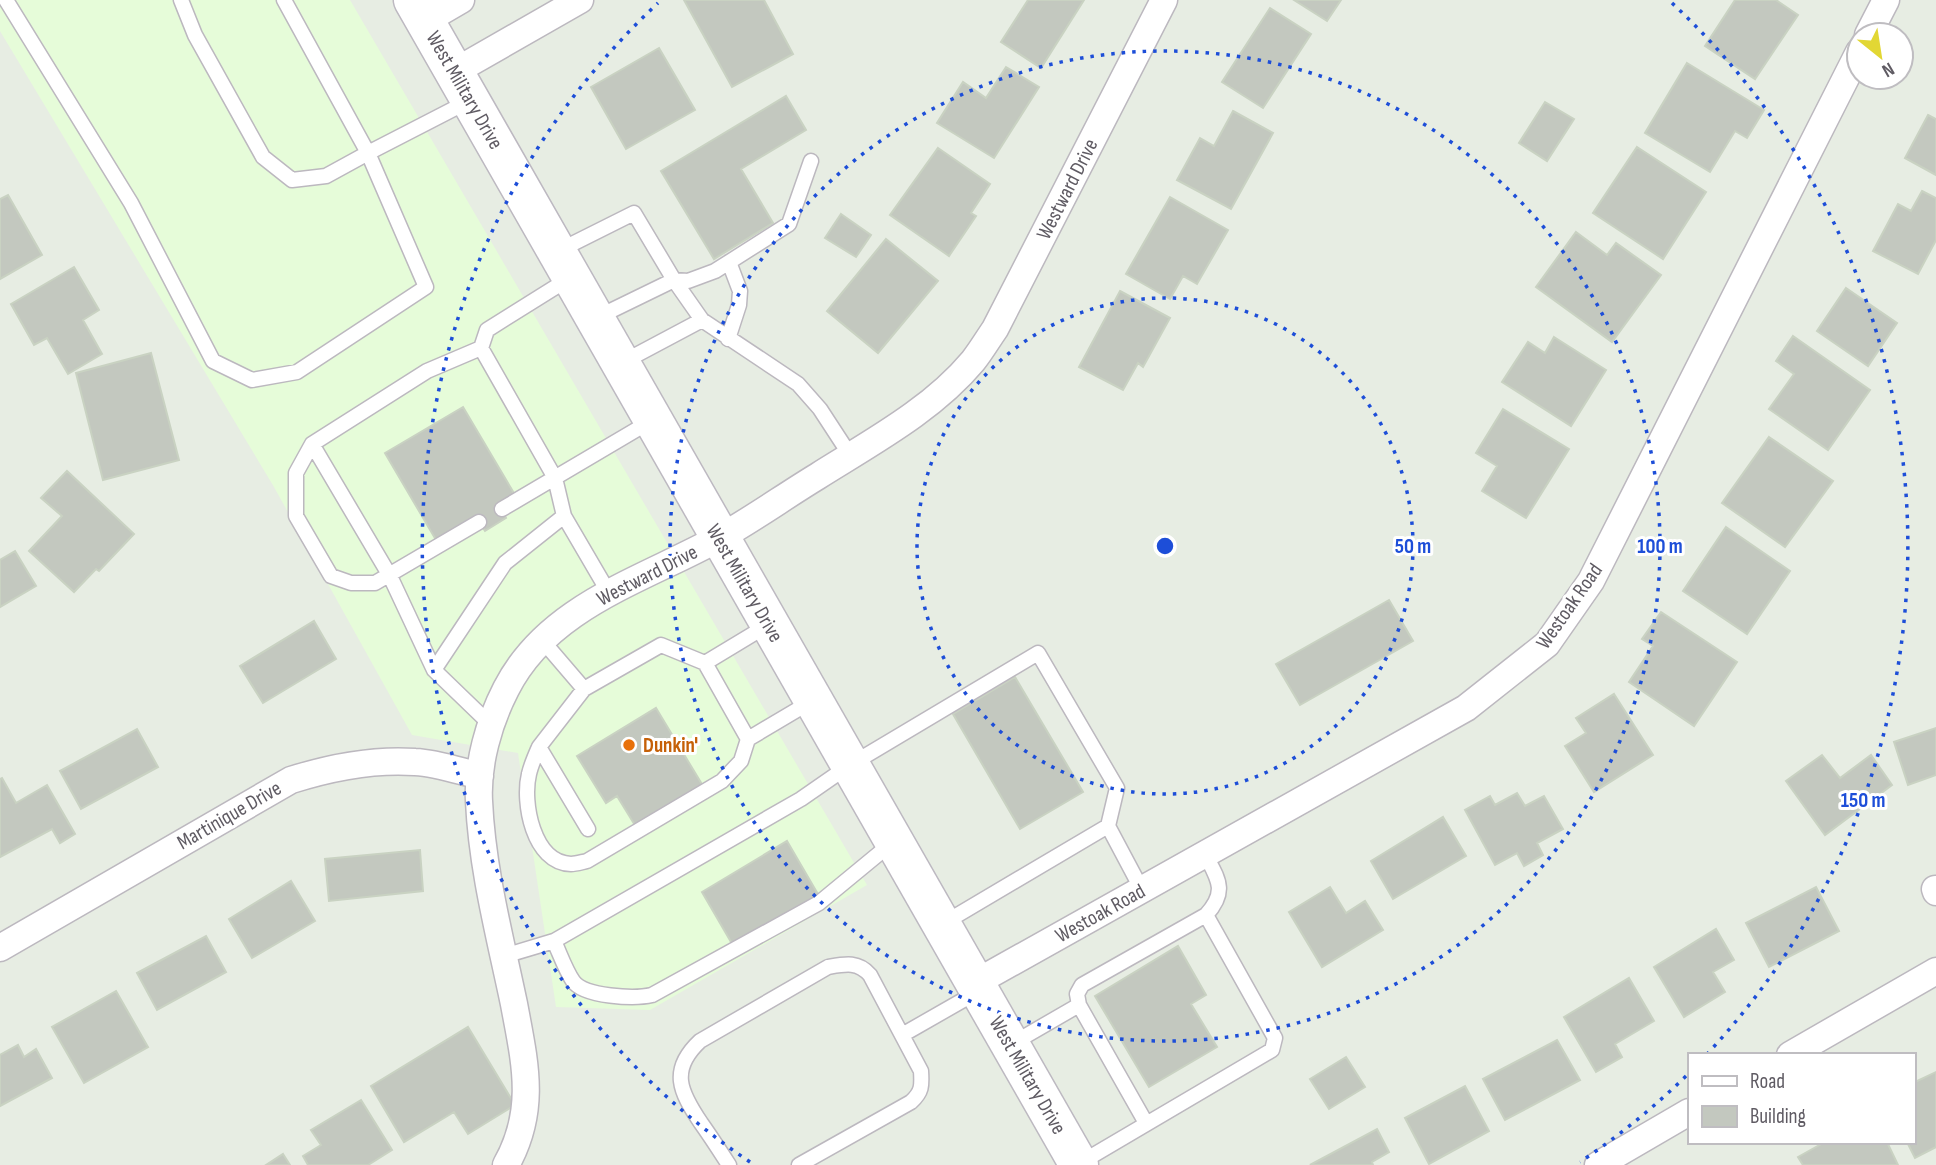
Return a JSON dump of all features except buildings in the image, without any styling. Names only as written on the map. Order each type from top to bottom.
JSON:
[{"type":"main road","name":"West Military Drive","points":[[419,10],[1079,1164]]},
{"type":"street","points":[[419,10],[461,0]]},
{"type":"street","points":[[463,86],[580,0]]},
{"type":"street","name":"Westward Drive","points":[[506,1165],[516,1146],[524,1117],[527,1090],[488,874],[479,800],[486,740],[505,690],[519,666],[542,640],[570,616],[609,593],[719,538],[927,406],[974,361],[995,329],[1164,0]]},
{"type":"street","points":[[1875,21],[1886,0]]},
{"type":"street","name":"Westoak Road","points":[[978,987],[1142,890],[1466,708],[1547,644],[1591,581],[1845,80]]},
{"type":"street","name":"Martinique Drive","points":[[0,948],[291,780],[324,769],[365,762],[418,762],[480,776]]},
{"type":"street","points":[[1793,1053],[1936,971]]},
{"type":"street","points":[[1598,1165],[1688,1113]]},
{"type":"lane","points":[[6,0],[131,203],[213,361],[252,380],[297,372],[426,287],[368,153],[284,0]]},
{"type":"lane","points":[[181,0],[195,35],[263,157],[292,180],[326,176],[368,153],[463,86]]},
{"type":"lane","points":[[595,319],[674,280],[688,281],[715,271],[789,224],[811,162]]},
{"type":"lane","points":[[609,593],[564,516],[555,478],[481,348],[487,330],[564,265],[634,213],[674,280],[702,320],[728,340],[798,384],[820,409],[850,455]]},
{"type":"lane","points":[[728,340],[739,304],[740,290],[729,262]]},
{"type":"lane","points":[[621,363],[702,320]]},
{"type":"lane","points":[[479,522],[390,576],[375,583],[351,583],[331,576],[296,516],[296,472],[312,444],[427,371],[481,348]]},
{"type":"lane","points":[[502,509],[652,420]]},
{"type":"lane","points":[[312,444],[390,576],[435,670],[491,725]]},
{"type":"lane","points":[[435,670],[505,563],[564,516]]},
{"type":"lane","points":[[705,663],[770,625]]},
{"type":"lane","points":[[542,640],[584,689]]},
{"type":"lane","points":[[748,738],[705,663],[661,645],[584,689],[539,747],[528,776],[532,831],[539,844],[560,862],[572,864],[587,861],[722,781],[741,761],[748,738],[813,701]]},
{"type":"lane","points":[[504,956],[554,941],[802,799],[850,765],[1038,653],[1117,788],[1108,826],[1142,890]]},
{"type":"lane","points":[[539,747],[588,829]]},
{"type":"lane","points":[[942,925],[1108,826]]},
{"type":"lane","points":[[554,941],[574,983],[589,992],[640,998],[652,995],[819,903],[894,842]]},
{"type":"lane","points":[[1146,1124],[1079,1005],[1077,994],[1082,985],[1206,915],[1216,904],[1220,891],[1217,878],[1205,854]]},
{"type":"lane","points":[[1079,1164],[1272,1050],[1275,1038],[1206,915]]},
{"type":"lane","points":[[729,1165],[685,1099],[681,1070],[687,1054],[700,1041],[828,967],[850,963],[870,975],[921,1071],[922,1087],[920,1094],[911,1102],[799,1165]]},
{"type":"lane","points":[[902,1035],[978,987]]},
{"type":"lane","points":[[1010,1045],[1079,1005]]},
{"type":"shaded area","points":[[0,0],[350,0],[867,885],[650,1010],[556,1007],[518,753],[412,735],[274,487],[0,31]]},
{"type":"place","name":"Dunkin'","points":[[629,745]]}]
